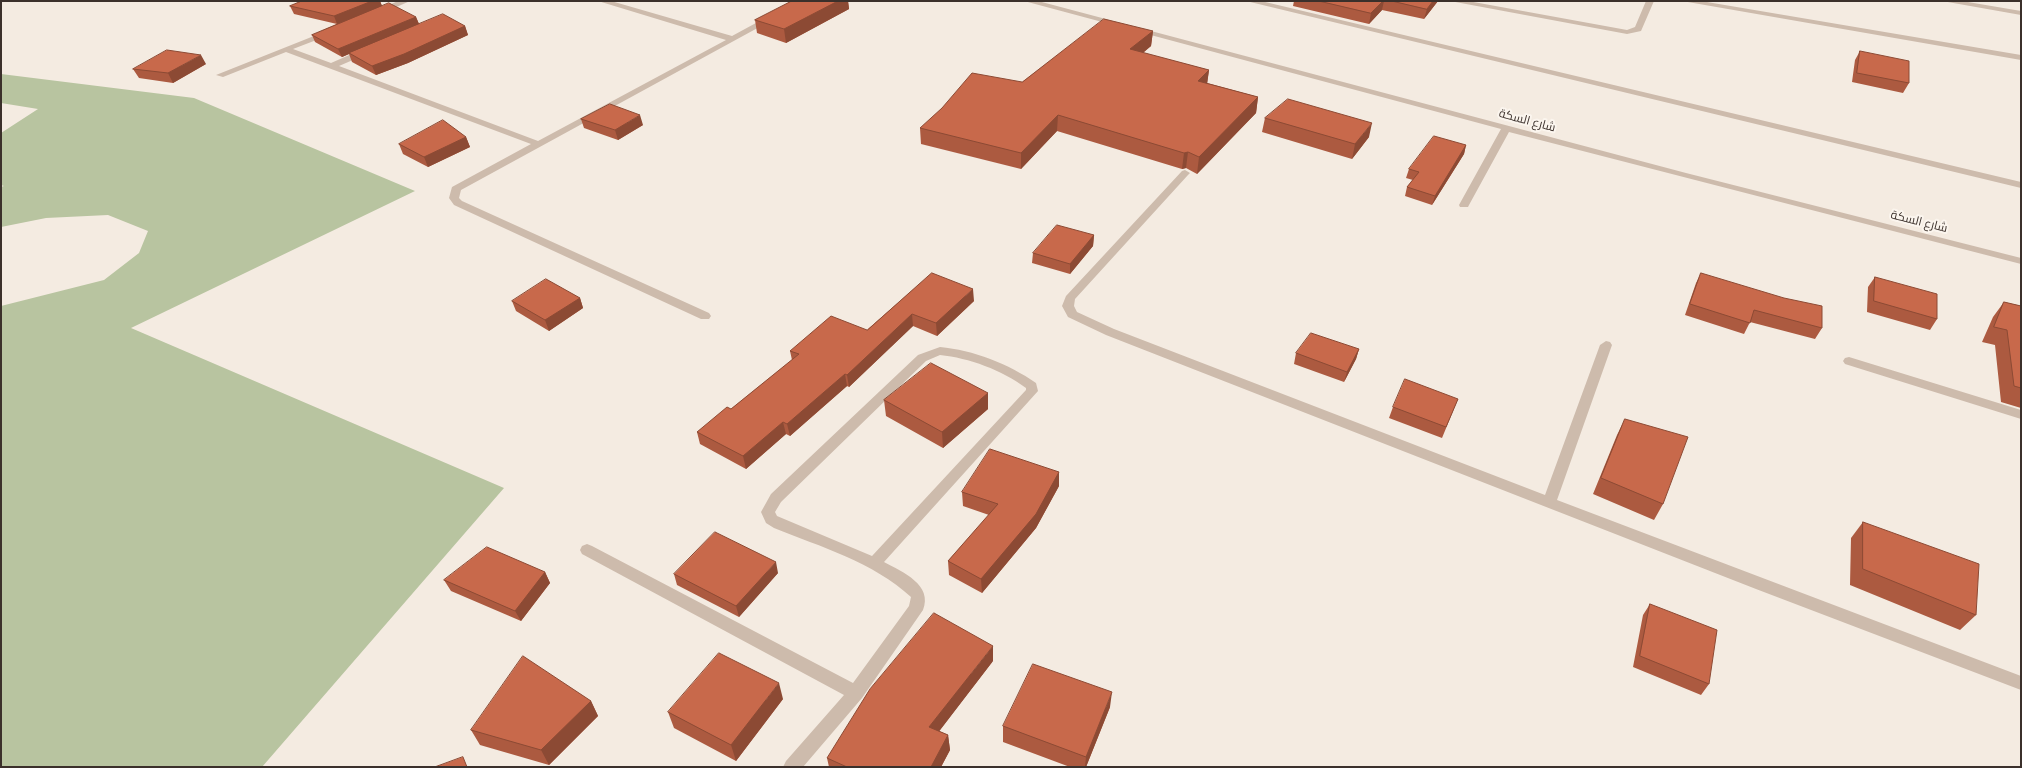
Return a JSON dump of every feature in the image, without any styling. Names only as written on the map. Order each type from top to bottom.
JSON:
[{"type":"street","points":[[369,16],[406,1]]},
{"type":"street","points":[[602,1],[732,39]]},
{"type":"street","name":"شارع السكة","points":[[1028,1],[1506,128],[2021,260]]},
{"type":"street","points":[[1250,1],[2021,185]]},
{"type":"street","points":[[1454,1],[1627,32],[1638,28],[1650,1]]},
{"type":"street","points":[[1686,1],[2021,58]]},
{"type":"street","points":[[1946,1],[2021,13]]},
{"type":"street","points":[[705,316],[458,203],[454,198],[456,189],[780,14]]},
{"type":"street","points":[[220,75],[341,27]]},
{"type":"street","points":[[332,66],[374,48]]},
{"type":"street","points":[[286,49],[538,144]]},
{"type":"street","points":[[1464,206],[1506,128]]},
{"type":"street","points":[[1185,174],[1070,298],[1068,306],[1072,314],[1119,336],[2021,683]]},
{"type":"street","points":[[1550,503],[1606,345]]},
{"type":"street","points":[[792,767],[856,693],[915,610],[919,601],[918,594],[911,585],[874,564],[771,519],[768,512],[770,506],[782,492],[922,358],[931,353],[944,351],[958,354],[1010,372],[1032,386],[1032,392],[874,564]]},
{"type":"street","points":[[1849,361],[2021,415]]},
{"type":"street","points":[[587,550],[856,693]]},
{"type":"green space","points":[[1,74],[194,98],[415,191],[131,328],[504,488],[262,767],[1,767],[1,306],[104,280],[139,253],[148,231],[108,215],[46,218],[1,227],[1,187],[4,186],[1,185],[1,133],[38,109],[1,103]]},
{"type":"building","points":[[302,1],[372,1],[334,16],[290,6]]},
{"type":"building","points":[[792,1],[838,1],[784,29],[755,20]]},
{"type":"building","points":[[1319,1],[1383,1],[1371,13]]},
{"type":"building","points":[[1392,1],[1433,1],[1427,9]]},
{"type":"building","points":[[389,3],[416,17],[338,49],[312,35]]},
{"type":"building","points":[[443,14],[465,26],[404,54],[372,66],[349,53]]},
{"type":"building","points":[[1104,19],[1153,31],[1130,49],[1209,70],[1198,81],[1258,97],[1199,157],[1188,152],[1184,153],[1058,115],[1021,153],[920,128],[942,108],[972,73],[1022,82]]},
{"type":"building","points":[[167,50],[201,55],[168,73],[133,69]]},
{"type":"building","points":[[1860,51],[1909,61],[1909,83],[1857,73]]},
{"type":"building","points":[[1288,99],[1372,123],[1355,144],[1265,118]]},
{"type":"building","points":[[610,104],[640,115],[615,130],[581,119]]},
{"type":"building","points":[[443,120],[466,137],[424,157],[399,144]]},
{"type":"building","points":[[1434,136],[1466,145],[1435,196],[1407,187],[1419,172],[1409,169]]},
{"type":"building","points":[[1057,225],[1094,235],[1070,264],[1033,253]]},
{"type":"building","points":[[932,273],[973,289],[936,323],[912,314],[847,375],[845,374],[787,424],[783,422],[743,456],[697,432],[727,407],[731,409],[799,354],[790,351],[831,316],[867,330]]},
{"type":"building","points":[[1701,273],[1784,298],[1822,306],[1822,328],[1754,310],[1750,323],[1690,304]]},
{"type":"building","points":[[1875,277],[1937,294],[1937,319],[1874,301]]},
{"type":"building","points":[[546,279],[580,298],[545,320],[512,301]]},
{"type":"building","points":[[2004,302],[2021,306],[2021,388],[2014,386],[2007,330],[1994,327]]},
{"type":"building","points":[[1311,333],[1359,349],[1347,372],[1296,353]]},
{"type":"building","points":[[931,363],[988,393],[942,432],[884,400]]},
{"type":"building","points":[[1405,379],[1458,399],[1446,427],[1393,407]]},
{"type":"building","points":[[1625,419],[1688,437],[1663,504],[1601,478]]},
{"type":"building","points":[[990,449],[1059,472],[1036,514],[981,579],[948,561],[998,504],[962,492]]},
{"type":"building","points":[[1863,522],[1979,564],[1976,615],[1863,569]]},
{"type":"building","points":[[715,532],[776,562],[736,606],[674,574]]},
{"type":"building","points":[[487,547],[545,572],[515,611],[444,580]]},
{"type":"building","points":[[1650,604],[1717,630],[1709,684],[1640,656]]},
{"type":"building","points":[[934,613],[993,646],[929,727],[948,735],[931,767],[847,767],[827,758],[870,689]]},
{"type":"building","points":[[719,653],[779,683],[731,745],[668,712]]},
{"type":"building","points":[[523,656],[591,701],[541,750],[471,730]]},
{"type":"building","points":[[1033,664],[1112,692],[1086,757],[1003,726]]},
{"type":"building","points":[[463,757],[467,767],[435,767]]}]
